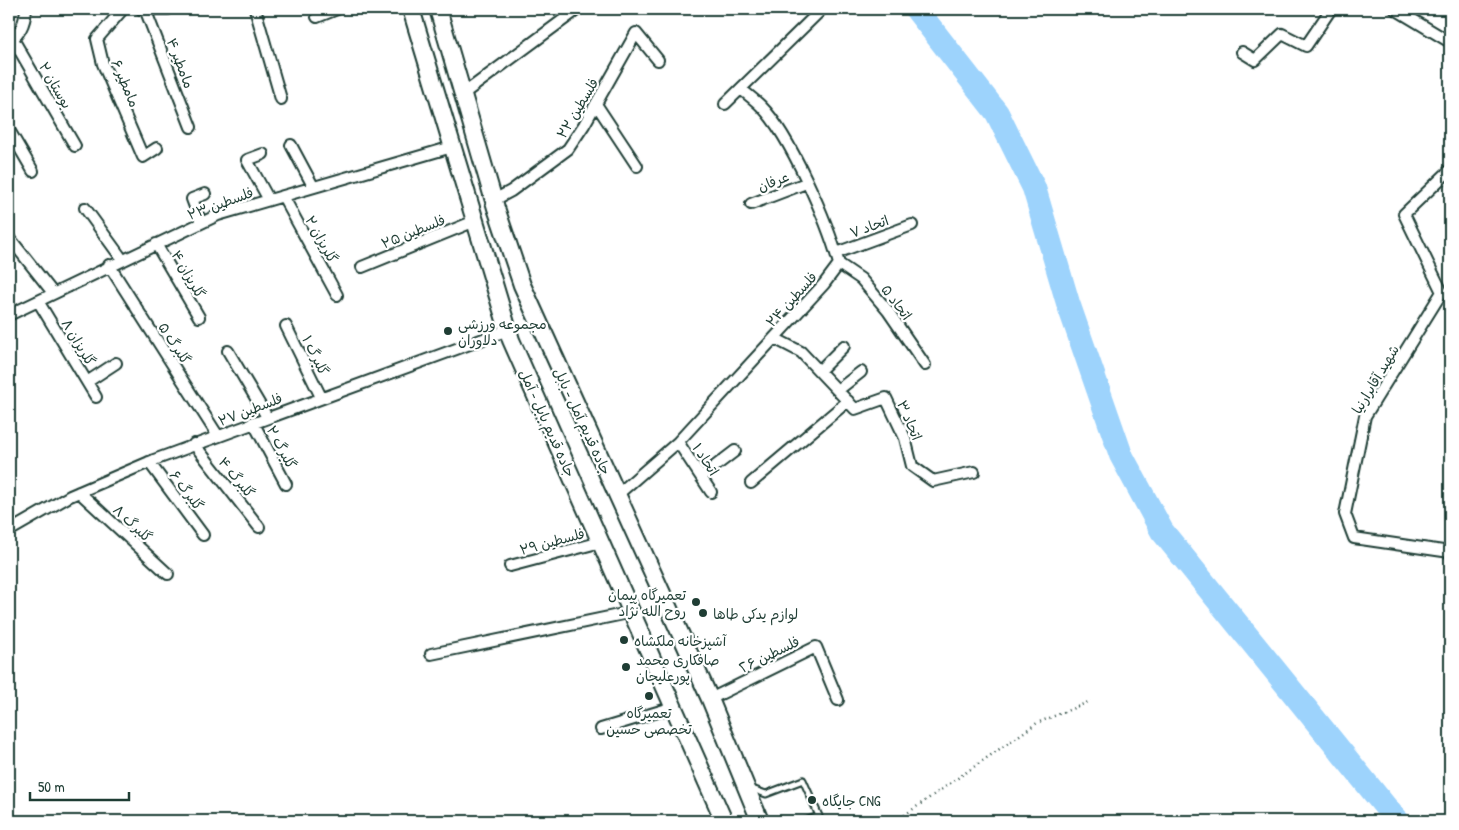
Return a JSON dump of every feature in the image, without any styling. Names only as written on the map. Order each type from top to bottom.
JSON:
[{"type":"main road","name":"جاده قدیم بابل - آمل","points":[[411,9],[508,330],[724,821]]},
{"type":"main road","name":"جاده قدیم آمل - بابل","points":[[438,9],[494,200],[522,285],[710,699],[744,786],[760,821]]},
{"type":"street","points":[[11,40],[20,30],[25,19],[26,9]]},
{"type":"street","name":"مامطیر ۶","points":[[123,9],[97,39],[101,56],[143,157],[157,148]]},
{"type":"street","points":[[140,9],[168,9]]},
{"type":"street","name":"مامطیر ۴","points":[[145,9],[191,127]]},
{"type":"street","points":[[255,9],[281,99]]},
{"type":"street","points":[[317,16],[337,9]]},
{"type":"street","points":[[463,94],[578,9]]},
{"type":"street","points":[[1242,52],[1255,60],[1282,34],[1306,46],[1331,9]]},
{"type":"street","points":[[1395,9],[1450,42]]},
{"type":"street","points":[[726,104],[819,12]]},
{"type":"street","name":"فلسطین ۲۲","points":[[494,200],[512,191],[568,149],[636,33],[658,60]]},
{"type":"street","name":"بوستان ۲","points":[[11,40],[75,146]]},
{"type":"street","points":[[741,89],[762,107],[788,144],[831,237],[839,264]]},
{"type":"street","points":[[596,104],[637,166]]},
{"type":"street","points":[[9,130],[33,171]]},
{"type":"street","points":[[291,145],[314,186]]},
{"type":"street","name":"فلسطین ۲۳","points":[[9,315],[122,259],[218,215],[452,147]]},
{"type":"street","points":[[263,154],[247,160],[269,200]]},
{"type":"street","name":"شهید آقابرارنیا","points":[[1450,170],[1404,214],[1442,292],[1366,416],[1345,514],[1354,538],[1450,552]]},
{"type":"street","name":"عرفان","points":[[750,204],[806,183]]},
{"type":"street","points":[[202,223],[192,198],[205,194]]},
{"type":"street","name":"گلریزان ۲","points":[[283,196],[337,295]]},
{"type":"street","points":[[86,208],[122,259]]},
{"type":"street","name":"فلسطین ۲۵","points":[[362,267],[475,221]]},
{"type":"street","name":"اتحاد ۷","points":[[836,253],[912,225]]},
{"type":"street","points":[[12,240],[53,293]]},
{"type":"street","name":"گلریزان ۴","points":[[156,244],[199,318]]},
{"type":"street","name":"فلسطین ۲۴","points":[[617,495],[678,442],[824,284],[839,264]]},
{"type":"street","name":"اتحاد ۵","points":[[839,264],[861,279],[888,311],[925,365]]},
{"type":"street","name":"گلبرگ ۵","points":[[109,266],[218,436]]},
{"type":"street","name":"گلریزان ۸","points":[[38,301],[96,398]]},
{"type":"street","name":"گلبرگ ۱","points":[[286,326],[321,397]]},
{"type":"street","name":"فلسطین ۲۷","points":[[9,531],[79,492],[149,462],[253,422],[508,330]]},
{"type":"street","points":[[751,483],[848,401],[801,352],[774,338]]},
{"type":"street","points":[[819,371],[844,346]]},
{"type":"street","points":[[228,351],[267,417]]},
{"type":"street","points":[[87,382],[116,363]]},
{"type":"street","points":[[838,390],[861,372]]},
{"type":"street","name":"اتحاد ۳","points":[[848,401],[855,409],[886,398],[905,438],[912,466],[933,481],[974,472]]},
{"type":"street","name":"گلبرگ ۲","points":[[253,422],[286,484]]},
{"type":"street","name":"اتحاد ۱","points":[[678,442],[711,492]]},
{"type":"street","name":"گلبرگ ۴","points":[[194,444],[259,527]]},
{"type":"street","points":[[701,477],[735,451]]},
{"type":"street","name":"گلبرگ ۶","points":[[149,462],[204,535]]},
{"type":"street","name":"گلبرگ ۸","points":[[79,492],[168,574]]},
{"type":"street","name":"فلسطین ۲۹","points":[[510,566],[601,542]]},
{"type":"street","points":[[431,654],[633,612]]},
{"type":"street","name":"فلسطين ٢۶","points":[[710,699],[816,647],[838,700]]},
{"type":"street","points":[[601,729],[674,707]]},
{"type":"lane","points":[[744,786],[766,794],[803,780],[819,816],[805,821]]},
{"type":"path","points":[[896,821],[1038,723],[1091,701]]},
{"type":"waterway","points":[[916,9],[997,113],[1034,188],[1068,303],[1121,455],[1162,531],[1397,821]]},
{"type":"place","name":"مجموعه ورزشی دلاوران","points":[[448,331]]},
{"type":"place","name":"تعمیرگاه پیمان روح الله نژاد","points":[[696,602]]},
{"type":"place","name":"لوازم یدکی طاها","points":[[703,613]]},
{"type":"place","name":"آشپزخانه ملکشاه","points":[[624,640]]},
{"type":"place","name":"صافکاری محمد پورعلیجان","points":[[626,667]]},
{"type":"place","name":"تعمیرگاه تخصصی حسین","points":[[649,696]]},
{"type":"place","name":"جایگاه CNG","points":[[812,800]]}]
